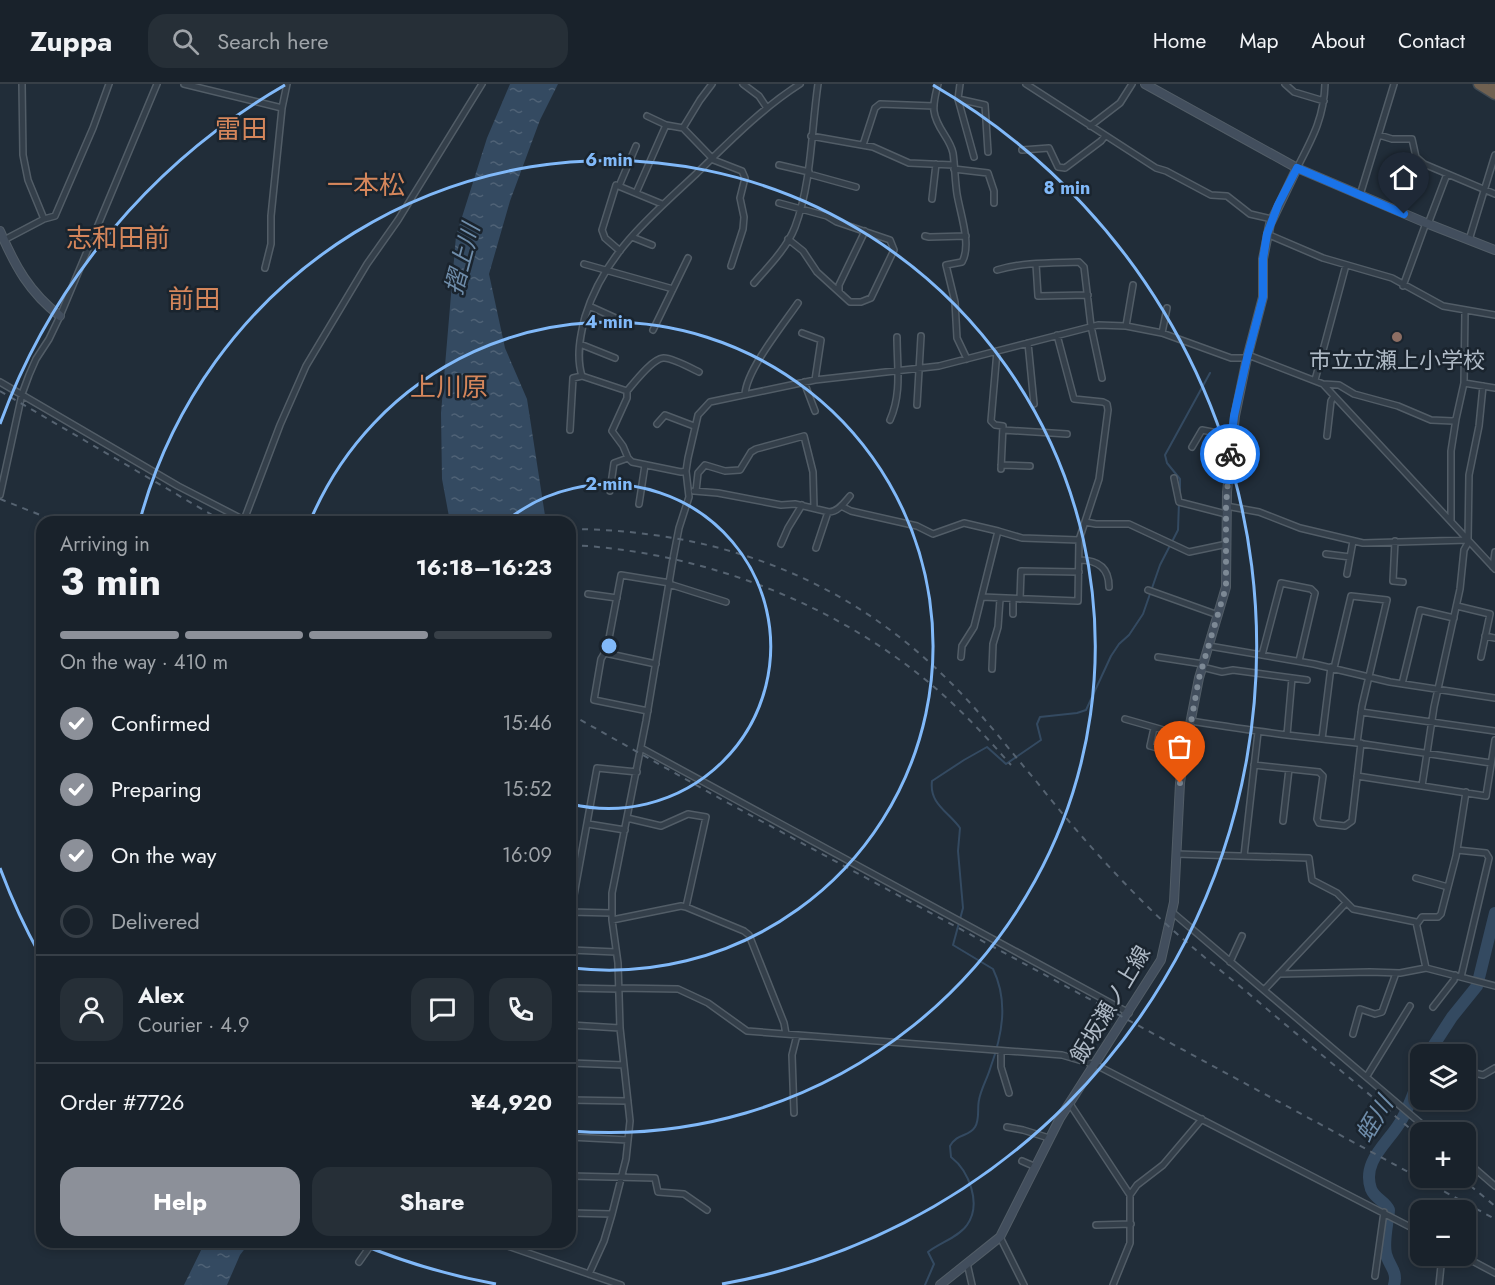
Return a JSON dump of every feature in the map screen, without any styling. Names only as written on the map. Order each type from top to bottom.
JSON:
[{"type":"highway","points":[[1479,84],[1495,94]]},
{"type":"main road","points":[[1145,84],[1156,87],[1297,168],[1427,224],[1495,250]]},
{"type":"main road","name":"飯坂瀬ノ上線","points":[[940,1285],[1000,1237],[1049,1138],[1161,960],[1172,912],[1180,783],[1184,755],[1202,666],[1226,587],[1226,510],[1234,416],[1263,297],[1263,259],[1267,234],[1297,168]]},
{"type":"main road","points":[[0,231],[20,273],[43,302],[60,316]]},
{"type":"street","points":[[22,84],[23,155],[28,180],[44,219]]},
{"type":"street","points":[[4,240],[44,219],[55,216],[93,128],[109,84]]},
{"type":"street","points":[[0,495],[22,394],[36,358],[49,339],[60,316],[157,84]]},
{"type":"street","points":[[184,84],[282,108]]},
{"type":"street","points":[[265,268],[272,244],[271,216],[282,108],[287,84]]},
{"type":"street","points":[[246,516],[280,425],[306,366],[367,264],[398,220],[482,84]]},
{"type":"street","points":[[683,128],[712,84]]},
{"type":"street","points":[[743,84],[759,96],[767,108]]},
{"type":"street","points":[[582,376],[579,368],[581,332],[596,286],[620,251],[662,204],[711,158],[767,108],[800,84]]},
{"type":"street","points":[[754,284],[795,228],[811,161],[811,136],[818,84]]},
{"type":"street","points":[[938,84],[934,106],[936,123],[953,153],[966,236],[965,259],[962,262],[946,265],[956,302],[957,338],[967,359]]},
{"type":"street","points":[[960,84],[958,99],[974,157]]},
{"type":"street","points":[[1026,84],[1156,168],[1211,195],[1227,196],[1250,214],[1272,219]]},
{"type":"street","points":[[1090,126],[1120,103],[1132,84]]},
{"type":"street","points":[[1285,84],[1294,92],[1324,101]]},
{"type":"street","points":[[1297,168],[1317,128],[1324,101],[1325,84]]},
{"type":"street","points":[[1360,195],[1394,84]]},
{"type":"street","points":[[958,99],[985,105],[988,152]]},
{"type":"street","points":[[863,145],[875,108],[880,104],[934,106]]},
{"type":"street","points":[[646,116],[666,125],[683,128],[711,158],[742,171],[746,178],[740,198],[744,217],[743,230],[731,266]]},
{"type":"street","points":[[636,193],[666,125]]},
{"type":"street","points":[[1379,135],[1392,139],[1413,139],[1416,157],[1424,164],[1495,194]]},
{"type":"street","points":[[811,136],[863,145],[888,152],[904,162],[936,164],[988,173],[994,191],[994,203]]},
{"type":"street","points":[[1022,150],[1049,148],[1058,167],[1065,168],[1105,136]]},
{"type":"street","points":[[620,251],[605,238],[602,230],[616,185],[619,186],[636,146]]},
{"type":"street","points":[[1469,240],[1495,155]]},
{"type":"street","points":[[932,199],[936,164]]},
{"type":"street","points":[[779,165],[856,187]]},
{"type":"street","points":[[1403,286],[1446,174]]},
{"type":"street","points":[[619,186],[662,204]]},
{"type":"street","points":[[779,203],[827,216],[890,240],[894,250],[871,298],[861,302],[850,302],[817,272],[803,251],[788,239]]},
{"type":"street","points":[[839,291],[839,285],[865,231]]},
{"type":"street","points":[[1267,234],[1299,249],[1380,274],[1443,306],[1495,315]]},
{"type":"street","points":[[925,236],[966,236]]},
{"type":"street","points":[[632,237],[652,245]]},
{"type":"street","points":[[654,330],[688,258]]},
{"type":"street","points":[[997,270],[1014,266],[1079,262],[1084,267],[1102,378]]},
{"type":"street","points":[[584,264],[605,272],[673,289]]},
{"type":"street","points":[[1036,264],[1038,296],[1088,295]]},
{"type":"street","points":[[1314,380],[1346,265]]},
{"type":"street","points":[[1126,326],[1133,285]]},
{"type":"street","points":[[745,394],[745,388],[755,367],[798,303]]},
{"type":"street","points":[[589,306],[620,320]]},
{"type":"street","points":[[1162,333],[1167,309]]},
{"type":"street","points":[[1451,521],[1451,451],[1464,383],[1465,310]]},
{"type":"street","points":[[693,491],[686,471],[694,426],[698,415],[710,402],[815,380],[939,366],[1092,326],[1126,326],[1162,333],[1231,358],[1247,356],[1323,384],[1339,385],[1354,394],[1398,406],[1431,420],[1453,422],[1456,419]]},
{"type":"street","points":[[802,333],[821,340],[815,380]]},
{"type":"street","points":[[982,597],[1078,601],[1079,540],[1099,479],[1108,410],[1107,404],[1103,402],[1074,399],[1057,335]]},
{"type":"street","points":[[917,405],[921,336]]},
{"type":"street","points":[[890,420],[896,406],[899,371],[897,338]]},
{"type":"street","points":[[1028,343],[1034,404]]},
{"type":"street","points":[[580,344],[615,358]]},
{"type":"street","points":[[997,351],[991,421],[995,425],[1003,426],[1001,467],[1030,466]]},
{"type":"street","points":[[686,471],[632,462],[612,431],[627,398],[627,391],[660,358],[669,359],[699,372]]},
{"type":"street","points":[[570,430],[573,378],[582,376],[627,391]]},
{"type":"street","points":[[0,382],[178,486],[236,516]]},
{"type":"street","points":[[804,382],[815,411]]},
{"type":"street","points":[[1464,383],[1495,388]]},
{"type":"street","points":[[1323,384],[1494,568]]},
{"type":"street","points":[[1422,786],[1438,689],[1457,606],[1464,550],[1469,541],[1469,475],[1479,426],[1483,386]]},
{"type":"street","points":[[1327,436],[1331,401],[1334,396]]},
{"type":"street","points":[[657,424],[665,415],[694,426]]},
{"type":"street","points":[[1003,430],[1067,434]]},
{"type":"street","points":[[1192,447],[1202,430],[1233,435]]},
{"type":"street","points":[[589,1274],[604,1241],[612,1214],[621,1177],[630,1121],[620,1028],[612,893],[642,748],[679,528],[698,473],[705,465],[725,471],[740,470],[751,452],[756,449],[804,436],[813,472],[814,508]]},
{"type":"street","points":[[610,491],[614,463],[628,458]]},
{"type":"street","points":[[639,504],[645,465]]},
{"type":"street","points":[[1174,478],[1179,502],[1226,510],[1259,512],[1300,528],[1353,541],[1370,543],[1469,541]]},
{"type":"street","points":[[693,491],[781,506],[802,505],[828,512],[833,512],[850,496]]},
{"type":"street","points":[[781,544],[802,505]]},
{"type":"street","points":[[841,506],[851,511],[917,526],[933,534],[964,523],[1022,538],[1079,540]]},
{"type":"street","points":[[816,548],[828,512]]},
{"type":"street","points":[[1085,522],[1107,525],[1129,524],[1189,552],[1227,544]]},
{"type":"street","points":[[961,657],[962,646],[974,627],[998,531]]},
{"type":"street","points":[[1347,574],[1353,541]]},
{"type":"street","points":[[1395,541],[1393,581],[1403,582]]},
{"type":"street","points":[[1494,568],[1495,552]]},
{"type":"street","points":[[1326,554],[1350,557]]},
{"type":"street","points":[[1079,560],[1095,562],[1103,568],[1109,575],[1109,587]]},
{"type":"street","points":[[1013,615],[1021,571],[1078,572]]},
{"type":"street","points":[[648,711],[594,700],[601,658],[607,649],[621,575],[669,583],[726,602]]},
{"type":"street","points":[[1263,656],[1281,583],[1311,589],[1315,593],[1299,661]]},
{"type":"street","points":[[1148,590],[1218,615]]},
{"type":"street","points":[[588,594],[617,598]]},
{"type":"street","points":[[1254,765],[1319,772],[1323,776],[1317,819],[1319,823],[1346,826],[1352,821],[1361,712],[1386,600],[1351,596],[1332,668],[1322,739]]},
{"type":"street","points":[[993,669],[993,644],[998,627],[1000,599]]},
{"type":"street","points":[[1457,606],[1490,615],[1481,657]]},
{"type":"street","points":[[1402,684],[1420,610],[1454,618]]},
{"type":"street","points":[[1485,636],[1495,638]]},
{"type":"street","points":[[1209,646],[1299,661],[1402,684],[1495,698]]},
{"type":"street","points":[[604,653],[656,664]]},
{"type":"street","points":[[1158,657],[1222,672],[1233,670],[1306,680]]},
{"type":"street","points":[[1287,735],[1292,678]]},
{"type":"street","points":[[1361,712],[1495,731]]},
{"type":"street","points":[[1125,719],[1188,737]]},
{"type":"street","points":[[1191,721],[1258,732],[1359,743],[1491,764]]},
{"type":"street","points":[[1154,728],[1150,746],[1184,755]]},
{"type":"street","points":[[1244,856],[1258,732]]},
{"type":"street","points":[[1357,776],[1486,796],[1495,740]]},
{"type":"street","points":[[642,748],[1129,1014]]},
{"type":"street","points":[[576,888],[597,768],[637,772]]},
{"type":"street","points":[[1283,821],[1289,769]]},
{"type":"street","points":[[1426,968],[1417,924],[1422,917],[1438,917],[1441,914],[1457,850],[1466,792]]},
{"type":"street","points":[[627,818],[661,826],[688,814],[706,817],[686,907]]},
{"type":"street","points":[[588,824],[625,830]]},
{"type":"street","points":[[1433,1007],[1458,976],[1489,858],[1486,853],[1457,850]]},
{"type":"street","points":[[1176,854],[1270,855],[1309,858],[1312,880],[1337,893],[1353,909],[1417,924]]},
{"type":"street","points":[[1416,878],[1448,887]]},
{"type":"street","points":[[1264,990],[1346,903]]},
{"type":"street","points":[[576,914],[612,916],[681,906],[744,931],[749,934],[784,1023],[786,1034]]},
{"type":"street","points":[[1172,912],[1419,1122]]},
{"type":"street","points":[[1230,962],[1242,936]]},
{"type":"street","points":[[576,950],[616,952]]},
{"type":"street","points":[[1279,974],[1396,973],[1426,968],[1495,986]]},
{"type":"street","points":[[1353,1034],[1360,1010],[1375,1014],[1382,1012],[1396,973]]},
{"type":"street","points":[[576,988],[678,989],[708,1003],[747,1031],[1062,1054],[1096,1065],[1410,1227]]},
{"type":"street","points":[[1367,1076],[1410,1006]]},
{"type":"street","points":[[576,1025],[620,1028]]},
{"type":"street","points":[[794,1113],[792,1055],[797,1035]]},
{"type":"street","points":[[1001,1051],[1001,1067],[1009,1093]]},
{"type":"street","points":[[576,1063],[624,1065]]},
{"type":"street","points":[[1476,1073],[1483,1075],[1495,1068]]},
{"type":"street","points":[[576,1100],[628,1101]]},
{"type":"street","points":[[1070,1104],[1130,1195],[1130,1243],[1113,1285]]},
{"type":"street","points":[[1130,1195],[1137,1185],[1163,1165],[1202,1119]]},
{"type":"street","points":[[1007,1127],[1049,1138]]},
{"type":"street","points":[[576,1137],[628,1140]]},
{"type":"street","points":[[1022,1161],[1036,1167]]},
{"type":"street","points":[[1476,1170],[1495,1186]]},
{"type":"street","points":[[576,1176],[655,1178],[657,1192],[684,1194],[708,1210]]},
{"type":"street","points":[[576,1213],[612,1214]]},
{"type":"street","points":[[1375,1276],[1385,1213]]},
{"type":"street","points":[[1096,1225],[1131,1224]]},
{"type":"street","points":[[1000,1237],[1024,1285]]},
{"type":"street","points":[[359,1262],[369,1248]]},
{"type":"street","points":[[513,1248],[621,1285]]},
{"type":"street","points":[[968,1263],[972,1285]]},
{"type":"street","points":[[1476,1263],[1495,1273]]},
{"type":"street","points":[[1439,1285],[1441,1266]]},
{"type":"water","name":"摺上川","points":[[510,84],[558,84],[540,120],[510,201],[489,274],[505,348],[527,399],[545,516],[449,516],[442,479],[441,413],[456,236],[487,138]]},
{"type":"water","points":[[202,1248],[245,1248],[227,1285],[184,1285]]},
{"type":"waterway","points":[[1180,494],[1180,479],[1167,463],[1165,455],[1210,373]]},
{"type":"waterway","points":[[925,1285],[934,1264],[928,1252],[959,1233],[971,1217],[973,1207],[971,1188],[963,1171],[951,1157],[950,1146],[977,1124],[978,1103],[998,1044],[1002,1019],[1001,994],[993,969],[953,945],[963,908],[958,851],[960,828],[937,802],[932,789],[932,781],[987,747],[1006,764],[1041,740],[1037,724],[1040,717],[1086,710],[1111,656],[1143,614],[1160,565],[1178,530],[1179,502]]},
{"type":"waterway","name":"蛭川","points":[[1434,1044],[1452,1017],[1477,986],[1495,913]]},
{"type":"waterway","name":"蛭川","points":[[1394,1285],[1394,1272],[1385,1249],[1389,1210],[1371,1189],[1369,1179],[1373,1160],[1397,1127],[1410,1102]]},
{"type":"railway","points":[[0,391],[214,516]]},
{"type":"railway","points":[[0,499],[43,516]]},
{"type":"railway","points":[[576,529],[675,538],[726,550],[774,566],[820,587],[865,612],[907,643],[959,691],[1088,844],[1155,914],[1410,1129]]},
{"type":"railway","points":[[576,545],[620,549],[670,558],[719,571],[768,588],[815,609],[860,634],[902,662],[941,693],[1011,765]]},
{"type":"railway","points":[[576,717],[728,803],[1495,1219]]},
{"type":"railway","points":[[1473,1188],[1495,1206]]},
{"type":"way so far","points":[[1180,783],[1199,678],[1226,587],[1226,506],[1230,454]]},
{"type":"place","name":"市立立瀬上小学校","points":[[1397,337]]},
{"type":"district","name":"雷田","points":[[241,129]]},
{"type":"district","name":"一本松","points":[[366,185]]},
{"type":"district","name":"志和田前","points":[[118,238]]},
{"type":"district","name":"前田","points":[[194,299]]},
{"type":"district","name":"上川原","points":[[449,387]]},
{"type":"route","points":[[1230,454],[1234,416],[1265,287],[1263,259],[1267,234],[1278,205],[1297,168],[1404,214]]}]
